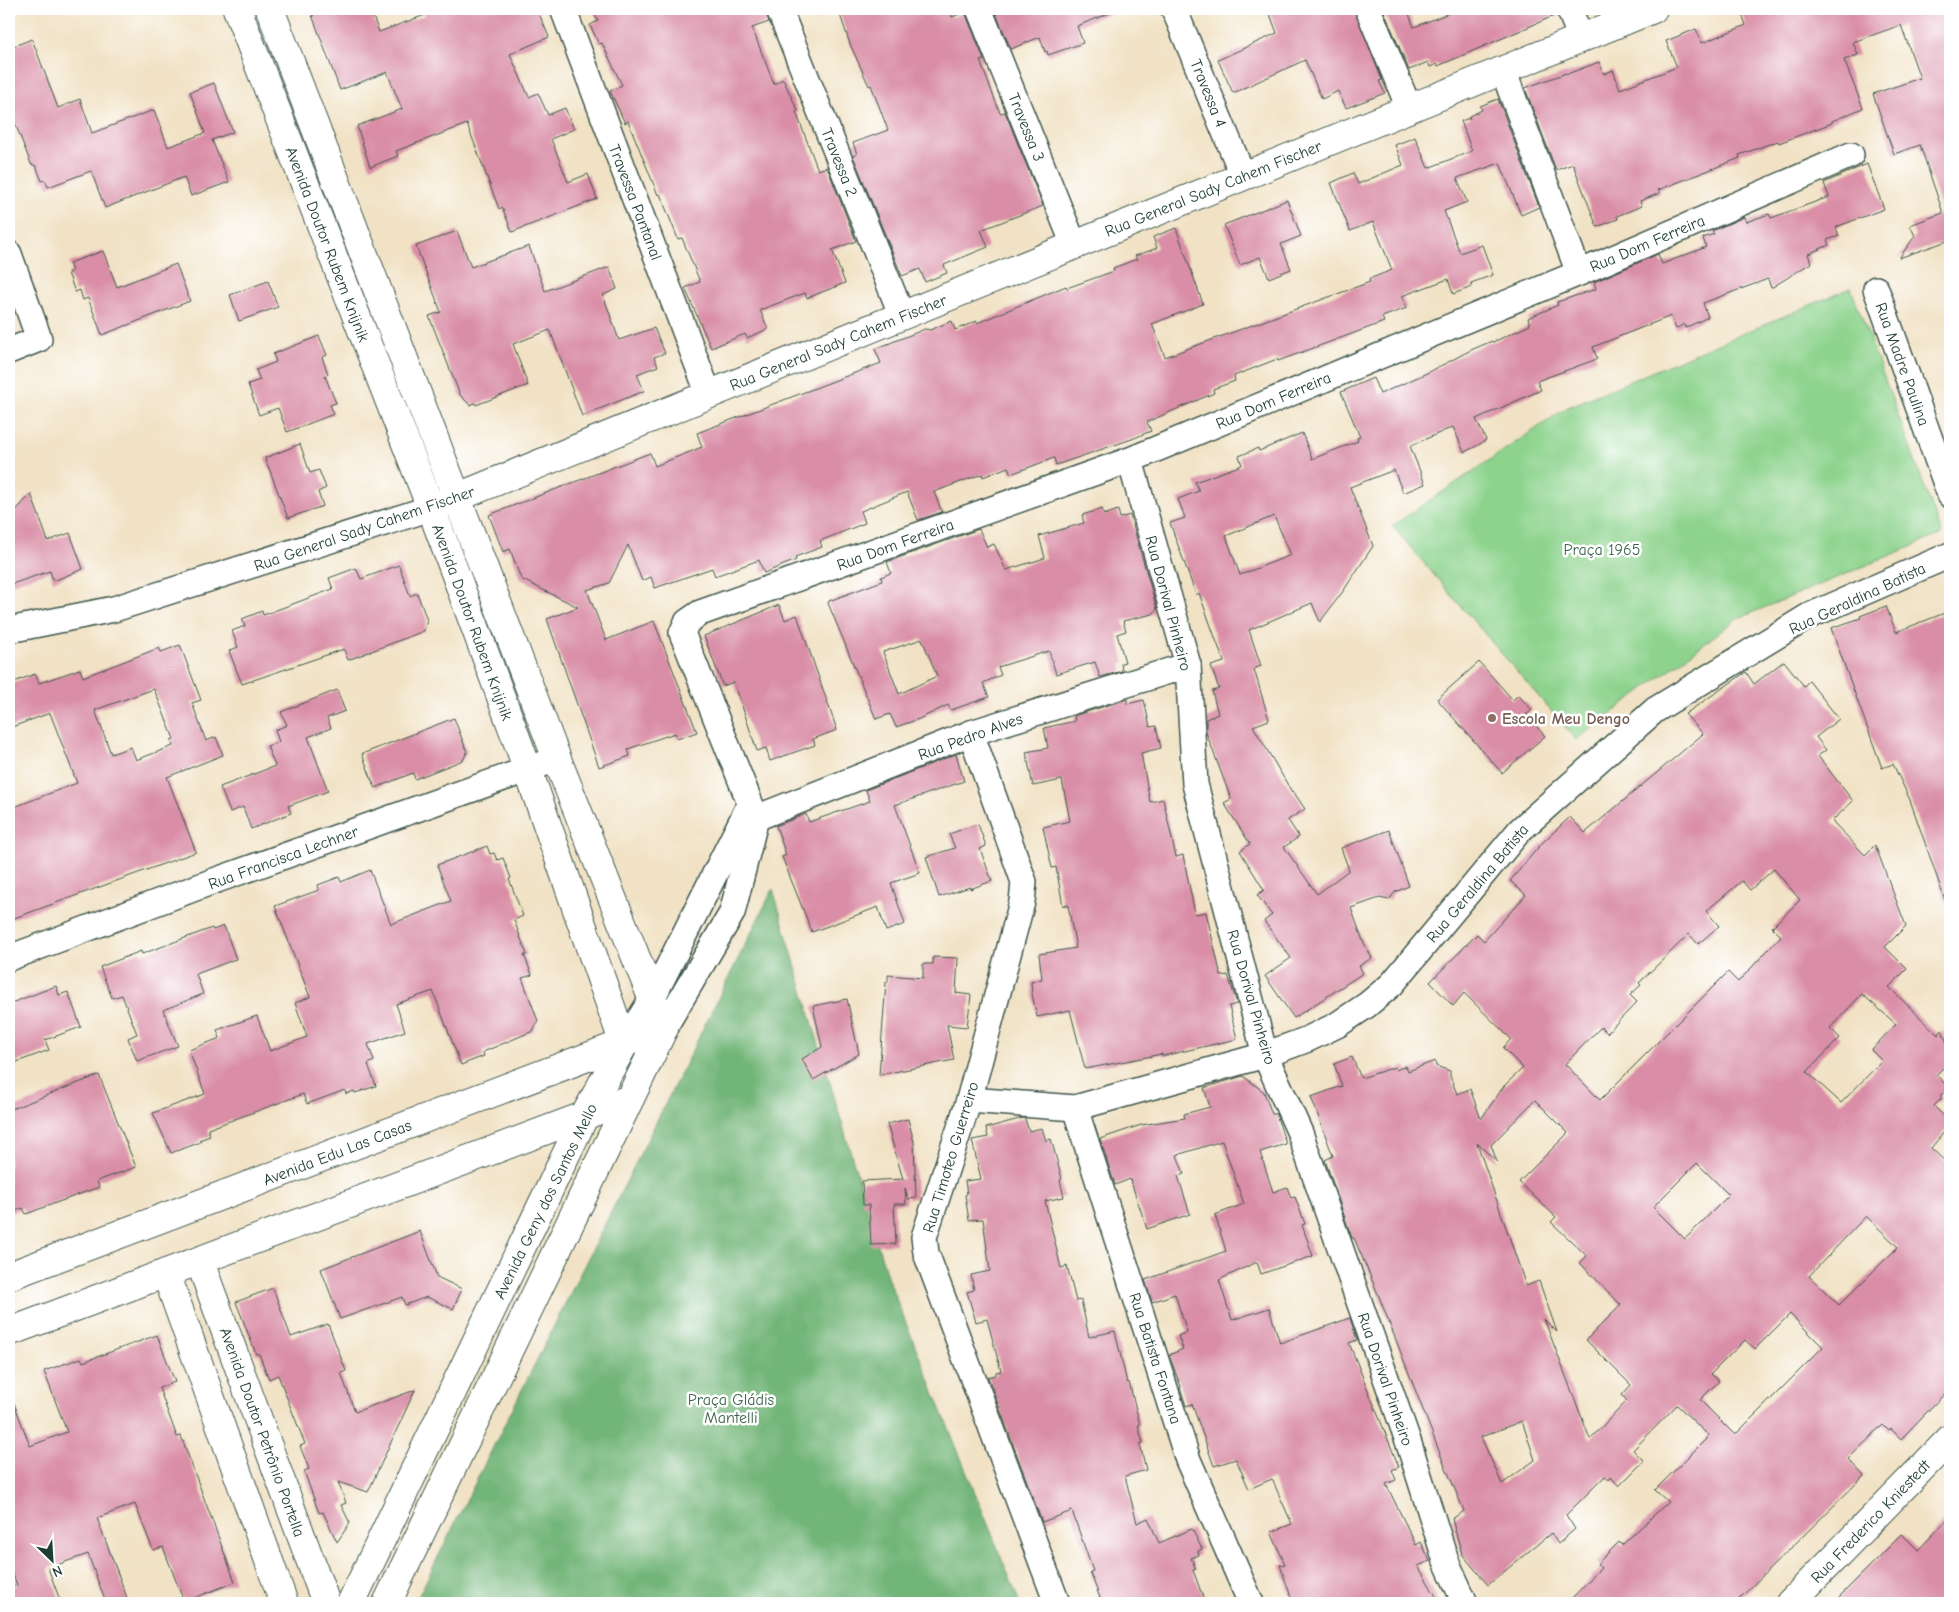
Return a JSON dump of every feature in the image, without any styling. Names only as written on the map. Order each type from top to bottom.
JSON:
[{"type":"street","name":"Avenida Doutor Rubem Knijnik","points":[[237,9],[430,508],[528,770],[624,1044]]},
{"type":"street","name":"Avenida Doutor Rubem Knijnik","points":[[270,9],[557,759],[664,1028]]},
{"type":"street","name":"Travessa Pantanal","points":[[563,9],[709,395]]},
{"type":"street","name":"Travessa 2","points":[[779,9],[902,316]]},
{"type":"street","name":"Travessa 3","points":[[979,9],[1074,246]]},
{"type":"street","name":"Travessa 4","points":[[1174,9],[1243,176]]},
{"type":"street","points":[[1368,9],[1409,108]]},
{"type":"street","points":[[1569,9],[1581,38]]},
{"type":"street","name":"Rua General Sady Cahem Fischer","points":[[9,630],[114,609],[458,498],[1653,9]]},
{"type":"street","points":[[1504,70],[1579,273]]},
{"type":"street","name":"Rua Dom Ferreira","points":[[753,811],[682,633],[687,622],[700,613],[1130,460],[1579,273],[1851,155]]},
{"type":"street","points":[[304,180],[331,169]]},
{"type":"street","points":[[9,254],[39,339],[9,351]]},
{"type":"street","name":"Rua Madre Paulina","points":[[1876,289],[1950,495]]},
{"type":"street","name":"Rua Dorival Pinheiro","points":[[1130,460],[1188,665],[1195,784],[1265,1055],[1300,1133],[1408,1441],[1446,1561],[1465,1603]]},
{"type":"street","name":"Rua Geraldina Batista","points":[[969,1100],[1075,1108],[1265,1055],[1308,1039],[1337,1025],[1367,1005],[1392,984],[1520,830],[1656,710],[1809,616],[1950,555]]},
{"type":"street","name":"Rua Pedro Alves","points":[[753,811],[971,733],[1188,665]]},
{"type":"street","name":"Rua Timoteo Guerreiro","points":[[971,733],[1024,882],[1022,902],[969,1100],[924,1238],[926,1253],[1057,1603]]},
{"type":"street","name":"Rua Francisca Lechner","points":[[9,958],[224,878],[557,759]]},
{"type":"street","name":"Avenida Geny dos Santos Mello","points":[[351,1603],[584,1117],[652,997],[753,811]]},
{"type":"street","name":"Avenida Geny dos Santos Mello","points":[[387,1603],[664,1028],[732,913],[753,811]]},
{"type":"street","name":"Avenida Edu Las Casas","points":[[9,1276],[664,1028]]},
{"type":"street","points":[[9,1332],[200,1262],[629,1099]]},
{"type":"street","name":"Rua Batista Fontana","points":[[1075,1108],[1188,1460],[1251,1603]]},
{"type":"street","name":"Avenida Doutor Petrônio Portella","points":[[200,1262],[326,1603]]},
{"type":"street","points":[[166,1273],[284,1603]]},
{"type":"street","name":"Rua Frederico Kniestedt","points":[[1790,1603],[1950,1439]]},
{"type":"green space","name":"Praça 1965","points":[[1851,288],[1942,534],[1737,619],[1576,740],[1392,526],[1568,407]]},
{"type":"green space","name":"Praça Gládis Mantelli","points":[[773,889],[888,1279],[1020,1603],[415,1603]]},
{"type":"building","points":[[311,9],[370,9],[379,32],[425,15],[423,9],[537,9],[549,37],[510,54],[529,97],[538,93],[548,115],[565,108],[574,129],[551,139],[568,182],[588,174],[597,199],[512,232],[502,207],[499,209],[467,124],[396,151],[398,156],[370,167],[357,126],[402,109],[387,72],[340,90]]},
{"type":"building","points":[[592,9],[765,9],[769,22],[752,28],[774,84],[783,79],[798,111],[796,112],[818,170],[827,167],[856,241],[832,250],[845,283],[807,298],[805,293],[760,310],[768,329],[747,338],[745,334],[711,348],[685,288],[700,282],[682,238],[678,239],[660,194],[658,195],[628,121],[625,123],[610,91],[622,85],[602,43],[599,44],[590,25],[598,21]]},
{"type":"building","points":[[838,9],[949,9],[952,17],[965,12],[984,60],[980,61],[1000,113],[1005,112],[1043,206],[981,230],[988,247],[944,265],[947,273],[925,282],[920,269],[902,276],[853,156],[857,154],[853,143],[888,130],[871,85],[869,86],[850,44]]},
{"type":"building","points":[[994,9],[1118,10],[1077,26],[1083,43],[1048,55],[1047,51],[1045,52],[1040,37],[1011,49]]},
{"type":"building","points":[[1268,9],[1354,9],[1382,80],[1379,81],[1385,93],[1346,108],[1338,91],[1322,99],[1305,60],[1233,93],[1218,60],[1277,33]]},
{"type":"building","points":[[1383,9],[1407,9],[1414,27],[1459,9],[1555,9],[1556,15],[1438,66],[1437,64],[1430,67],[1428,62],[1409,70]]},
{"type":"building","points":[[1740,9],[1950,9],[1950,240],[1899,258],[1915,236],[1910,225],[1943,213],[1920,145],[1894,154],[1873,94],[1920,78],[1901,25],[1853,42],[1858,55],[1844,60],[1863,108],[1832,121],[1832,123],[1779,143],[1778,141],[1739,155],[1740,158],[1658,190],[1660,193],[1640,201],[1642,206],[1617,216],[1618,219],[1597,227],[1573,164],[1556,170],[1525,88],[1599,62],[1604,74],[1613,70],[1620,89],[1677,67],[1666,41],[1696,29],[1702,43],[1746,25]]},
{"type":"building","points":[[32,39],[58,108],[80,99],[92,133],[154,110],[168,147],[205,133],[190,92],[214,83],[233,132],[212,140],[229,182],[191,196],[184,177],[105,208],[91,171],[48,187],[45,180],[42,181],[36,166],[31,164],[13,118],[9,119],[9,48]]},
{"type":"building","points":[[1498,99],[1539,207],[1521,215],[1500,163],[1457,178],[1467,202],[1444,211],[1460,253],[1482,245],[1493,275],[1471,283],[1472,287],[1453,294],[1448,279],[1402,296],[1407,308],[1382,317],[1384,322],[1234,376],[1235,381],[1213,389],[1214,393],[1147,422],[1151,431],[1132,439],[1056,465],[1054,458],[1011,474],[1008,467],[983,477],[982,474],[934,492],[942,512],[918,520],[907,492],[861,511],[865,523],[820,541],[822,547],[795,557],[796,560],[764,573],[759,560],[715,576],[712,568],[655,588],[651,577],[642,581],[628,545],[609,583],[587,590],[606,640],[654,621],[697,732],[677,739],[675,733],[628,749],[630,756],[599,767],[547,619],[578,607],[521,579],[510,549],[503,552],[489,515],[650,453],[655,466],[702,447],[697,433],[881,363],[875,349],[925,329],[930,330],[952,321],[955,330],[977,321],[977,323],[1066,286],[1067,288],[1114,271],[1113,268],[1137,259],[1135,256],[1157,248],[1153,237],[1176,228],[1203,304],[1152,324],[1165,357],[1370,282],[1369,279],[1392,270],[1373,222],[1350,231],[1331,183],[1353,173],[1358,184],[1403,165],[1395,145],[1415,137],[1428,168],[1472,151],[1461,121],[1470,118],[1469,116],[1482,110],[1480,106]]},
{"type":"building","points":[[1867,164],[1884,209],[1836,227],[1839,236],[1827,240],[1829,245],[1808,254],[1811,263],[1771,288],[1768,279],[1703,303],[1708,317],[1685,328],[1684,324],[1676,329],[1671,316],[1593,347],[1597,359],[1537,381],[1541,390],[1476,419],[1486,440],[1475,447],[1464,452],[1453,427],[1410,446],[1425,484],[1403,493],[1394,470],[1350,487],[1373,546],[1320,622],[1312,603],[1249,630],[1261,666],[1254,669],[1269,720],[1253,726],[1292,792],[1305,809],[1288,820],[1299,837],[1284,847],[1317,894],[1349,870],[1341,848],[1389,830],[1409,886],[1395,892],[1389,900],[1379,898],[1351,908],[1363,941],[1372,958],[1359,966],[1363,973],[1294,1018],[1265,976],[1291,958],[1264,921],[1272,915],[1257,895],[1264,890],[1240,851],[1250,844],[1224,803],[1231,799],[1206,732],[1206,719],[1218,714],[1212,691],[1219,689],[1211,666],[1224,662],[1199,593],[1196,595],[1170,523],[1185,518],[1178,499],[1199,491],[1195,482],[1242,465],[1239,456],[1258,448],[1259,451],[1302,433],[1312,459],[1358,441],[1357,438],[1360,437],[1341,392],[1373,378],[1380,394],[1429,372],[1471,350],[1530,325],[1528,318],[1558,305],[1557,302],[1596,289],[1594,282],[1658,254],[1662,264],[1706,247],[1703,238],[1714,234],[1712,231],[1744,217],[1746,222],[1769,214],[1771,218],[1829,197],[1824,183]],"holes":[[[1274,516],[1291,555],[1240,575],[1226,536]]]},
{"type":"building","points":[[1287,200],[1301,236],[1281,244],[1291,269],[1269,278],[1260,257],[1240,265],[1224,225]]},
{"type":"building","points":[[457,231],[471,267],[529,246],[545,291],[609,267],[617,289],[603,295],[619,340],[654,328],[665,353],[654,357],[658,366],[637,374],[644,391],[582,416],[550,330],[513,344],[528,385],[476,405],[475,403],[470,405],[460,395],[429,316],[441,312],[416,246]]},
{"type":"building","points":[[103,251],[117,287],[176,264],[190,301],[102,335],[88,298],[83,300],[80,290],[75,292],[68,273],[72,271],[69,263]]},
{"type":"building","points":[[268,281],[278,307],[239,321],[230,295]]},
{"type":"building","points":[[319,336],[327,355],[322,357],[328,374],[325,376],[336,403],[330,405],[334,414],[287,432],[278,408],[259,415],[248,384],[260,380],[256,370],[276,362],[273,354]]},
{"type":"building","points":[[300,444],[310,473],[319,470],[326,488],[318,492],[323,506],[288,518],[265,458]]},
{"type":"building","points":[[31,494],[48,541],[70,533],[83,569],[53,581],[50,571],[9,585],[9,518]]},
{"type":"building","points":[[1102,509],[1104,515],[1118,510],[1120,518],[1130,515],[1157,609],[1153,614],[1123,621],[1126,631],[1117,634],[1125,662],[1121,663],[1122,671],[1100,677],[1095,662],[1056,674],[1049,651],[998,667],[1001,675],[983,683],[989,697],[951,710],[948,705],[919,719],[896,727],[890,714],[876,719],[828,603],[829,601],[882,581],[881,577],[891,573],[887,562],[979,529],[987,547],[994,544],[1006,570],[1045,558],[1039,536],[1084,523],[1082,515]],"holes":[[[922,639],[937,676],[899,694],[883,652]]]},
{"type":"building","points":[[399,565],[410,596],[417,593],[427,620],[424,631],[348,660],[344,649],[242,684],[229,651],[238,647],[232,631],[245,626],[242,619],[262,611],[263,615],[333,589],[329,578],[356,568],[361,579]]},
{"type":"building","points":[[779,605],[785,620],[797,615],[837,730],[813,739],[815,745],[770,761],[766,748],[757,751],[734,682],[723,686],[704,636]]},
{"type":"building","points":[[1886,606],[1896,632],[1950,611],[1950,906],[1947,906],[1910,800],[1893,764],[1882,768],[1831,628],[1861,618],[1860,616]]},
{"type":"building","points":[[180,645],[201,700],[192,703],[206,741],[216,737],[223,755],[167,777],[196,852],[9,920],[9,854],[15,852],[9,835],[9,809],[77,783],[50,713],[9,728],[9,684],[35,674],[39,683],[80,669],[83,677],[159,648],[161,652]],"holes":[[[154,689],[174,739],[171,740],[173,746],[136,760],[131,747],[111,754],[95,710]]]},
{"type":"building","points":[[1784,661],[1804,686],[1809,681],[1839,719],[1816,737],[1826,750],[1818,756],[1853,801],[1832,821],[1865,855],[1875,845],[1906,926],[1885,947],[1907,969],[1889,987],[1938,1035],[1942,1030],[1950,1051],[1950,1061],[1936,1075],[1949,1087],[1934,1106],[1950,1122],[1950,1125],[1931,1148],[1950,1166],[1950,1388],[1901,1439],[1891,1429],[1889,1431],[1883,1425],[1848,1459],[1864,1476],[1735,1603],[1567,1603],[1601,1568],[1597,1564],[1619,1542],[1622,1545],[1668,1502],[1655,1490],[1709,1436],[1677,1405],[1633,1450],[1644,1461],[1619,1486],[1611,1477],[1609,1480],[1605,1476],[1566,1515],[1575,1529],[1558,1544],[1551,1533],[1488,1585],[1462,1554],[1452,1519],[1464,1511],[1378,1294],[1354,1238],[1352,1238],[1325,1160],[1333,1156],[1311,1097],[1342,1086],[1334,1064],[1352,1057],[1361,1078],[1395,1067],[1396,1070],[1406,1066],[1408,1071],[1435,1061],[1436,1066],[1450,1071],[1457,1094],[1470,1089],[1481,1119],[1504,1086],[1523,1068],[1503,1048],[1511,1039],[1464,993],[1453,1006],[1430,982],[1477,934],[1484,941],[1526,895],[1510,881],[1542,843],[1570,817],[1585,833],[1703,734],[1685,714],[1746,672],[1754,684]],"holes":[[[1774,869],[1800,900],[1772,927],[1781,936],[1738,982],[1728,972],[1600,1100],[1565,1064],[1601,1027],[1607,1033],[1637,1002],[1630,995],[1641,985],[1639,983],[1689,934],[1698,944],[1719,926],[1706,911],[1742,881],[1750,890]],[[1862,994],[1896,1024],[1871,1050],[1882,1061],[1841,1103],[1807,1072],[1840,1038],[1830,1028]],[[1535,1100],[1568,1133],[1519,1182],[1556,1217],[1551,1222],[1587,1256],[1580,1263],[1621,1305],[1586,1340],[1631,1385],[1622,1395],[1627,1401],[1590,1439],[1544,1319],[1557,1332],[1539,1281],[1526,1286],[1477,1143],[1497,1162],[1491,1145]],[[1697,1163],[1729,1195],[1685,1239],[1653,1207]],[[1866,1216],[1898,1247],[1839,1305],[1809,1276]],[[1790,1314],[1823,1347],[1735,1435],[1700,1400],[1719,1381],[1711,1374],[1745,1340],[1755,1349]],[[1522,1421],[1535,1460],[1502,1484],[1481,1437]]]},
{"type":"building","points":[[1479,662],[1513,700],[1518,695],[1532,710],[1526,715],[1545,736],[1502,773],[1437,699]]},
{"type":"building","points":[[337,690],[345,711],[327,718],[331,728],[308,737],[328,791],[288,806],[291,813],[251,829],[243,807],[230,812],[220,787],[275,766],[267,746],[279,742],[275,730],[287,725],[281,712]]},
{"type":"building","points":[[1127,699],[1127,704],[1144,700],[1150,727],[1156,726],[1161,748],[1141,753],[1150,802],[1163,799],[1176,857],[1183,855],[1195,914],[1206,912],[1221,976],[1228,975],[1237,1004],[1229,1006],[1237,1039],[1163,1056],[1162,1054],[1085,1069],[1070,1010],[1037,1017],[1032,994],[1031,982],[1042,979],[1039,954],[1076,948],[1068,905],[1063,906],[1056,867],[1052,868],[1043,827],[1070,821],[1062,780],[1033,786],[1026,752],[1048,748],[1044,728],[1075,721],[1074,716]]},
{"type":"building","points":[[454,718],[467,752],[463,760],[415,779],[413,773],[375,788],[362,754]]},
{"type":"building","points":[[956,754],[964,781],[895,805],[920,873],[891,883],[905,924],[886,931],[878,907],[812,932],[782,857],[786,855],[776,826],[806,814],[809,822],[870,801],[866,790]]},
{"type":"building","points":[[978,824],[986,846],[980,849],[992,881],[939,897],[926,857],[955,848],[949,834]]},
{"type":"building","points":[[487,846],[490,854],[494,853],[497,860],[503,858],[523,916],[514,920],[532,975],[522,978],[538,1021],[533,1031],[483,1052],[484,1056],[461,1065],[433,991],[396,1004],[405,1031],[368,1044],[374,1061],[368,1064],[376,1086],[355,1093],[354,1091],[346,1094],[345,1090],[307,1104],[303,1094],[208,1129],[210,1136],[199,1140],[201,1142],[171,1153],[153,1113],[205,1094],[189,1050],[220,1038],[217,1030],[257,1016],[270,1051],[307,1037],[295,1003],[310,997],[275,906],[319,890],[318,885],[339,877],[341,882],[370,870],[391,924],[451,901],[437,865]]},
{"type":"building","points":[[224,926],[236,959],[196,974],[203,994],[163,1010],[178,1046],[137,1061],[128,1038],[137,1034],[122,995],[112,998],[100,967],[141,951],[142,954],[212,928],[213,930]]},
{"type":"building","points":[[933,957],[958,958],[956,993],[971,995],[967,1027],[947,1025],[954,1060],[879,1075],[888,975],[923,978],[923,964],[933,964]]},
{"type":"building","points":[[56,986],[59,995],[68,992],[81,1027],[45,1040],[49,1050],[9,1065],[9,1004]]},
{"type":"building","points":[[847,999],[859,1054],[813,1080],[802,1059],[822,1047],[813,1006]]},
{"type":"building","points":[[99,1075],[136,1167],[97,1181],[99,1187],[26,1214],[23,1208],[9,1213],[9,1110]]},
{"type":"building","points":[[1243,1076],[1264,1092],[1272,1114],[1276,1114],[1286,1144],[1260,1152],[1273,1192],[1287,1187],[1291,1198],[1295,1197],[1305,1224],[1302,1225],[1313,1256],[1261,1274],[1257,1262],[1219,1280],[1232,1320],[1269,1308],[1280,1343],[1350,1318],[1357,1340],[1349,1343],[1399,1467],[1392,1470],[1396,1480],[1386,1484],[1416,1545],[1421,1542],[1430,1561],[1418,1566],[1440,1603],[1351,1603],[1347,1601],[1341,1603],[1293,1603],[1280,1565],[1285,1564],[1271,1532],[1292,1524],[1272,1479],[1249,1489],[1236,1459],[1214,1466],[1192,1404],[1186,1406],[1169,1355],[1183,1349],[1178,1336],[1187,1332],[1175,1294],[1152,1302],[1145,1280],[1226,1251],[1215,1215],[1244,1204],[1222,1141],[1177,1155],[1184,1174],[1178,1176],[1190,1214],[1147,1229],[1130,1179],[1115,1185],[1100,1139],[1141,1125],[1185,1118],[1184,1114],[1210,1107],[1204,1088]]},
{"type":"building","points":[[1023,1118],[1029,1131],[1042,1128],[1046,1141],[1051,1139],[1062,1179],[1060,1180],[1064,1197],[1045,1201],[1061,1268],[1067,1266],[1076,1301],[1081,1300],[1089,1337],[1115,1331],[1143,1443],[1140,1444],[1146,1470],[1125,1476],[1137,1523],[1148,1518],[1159,1543],[1192,1529],[1202,1549],[1198,1551],[1199,1555],[1191,1558],[1196,1569],[1193,1570],[1205,1603],[1102,1603],[1090,1572],[1093,1571],[1072,1511],[1042,1522],[988,1377],[996,1375],[996,1372],[1001,1371],[987,1319],[976,1322],[967,1292],[974,1290],[971,1275],[990,1271],[983,1219],[969,1220],[965,1195],[967,1194],[965,1181],[981,1179],[972,1140],[988,1137],[986,1128]]},
{"type":"building","points":[[908,1119],[914,1142],[916,1198],[908,1199],[905,1188],[906,1204],[894,1204],[896,1244],[871,1245],[869,1205],[863,1205],[862,1181],[903,1179],[887,1124]]},
{"type":"building","points":[[420,1231],[437,1277],[462,1289],[453,1309],[427,1297],[405,1305],[402,1297],[340,1319],[321,1269]]},
{"type":"building","points":[[273,1288],[291,1337],[328,1324],[346,1371],[341,1373],[355,1412],[415,1390],[368,1492],[338,1482],[346,1503],[341,1505],[350,1523],[337,1542],[323,1512],[319,1513],[304,1471],[309,1469],[300,1446],[305,1444],[278,1375],[269,1379],[259,1354],[256,1354],[236,1302]]},
{"type":"building","points":[[157,1335],[175,1382],[159,1388],[177,1437],[181,1436],[235,1582],[184,1602],[163,1547],[153,1550],[135,1504],[97,1518],[129,1603],[106,1603],[88,1554],[48,1568],[61,1603],[9,1603],[9,1588],[17,1585],[9,1564],[9,1395],[11,1395],[30,1446],[67,1432],[44,1371],[81,1358],[83,1362]]},
{"type":"building","points":[[1950,1517],[1950,1596],[1944,1603],[1833,1603],[1902,1534],[1918,1550]]},
{"type":"place","name":"Escola Meu Dengo","points":[[1492,718]]}]
